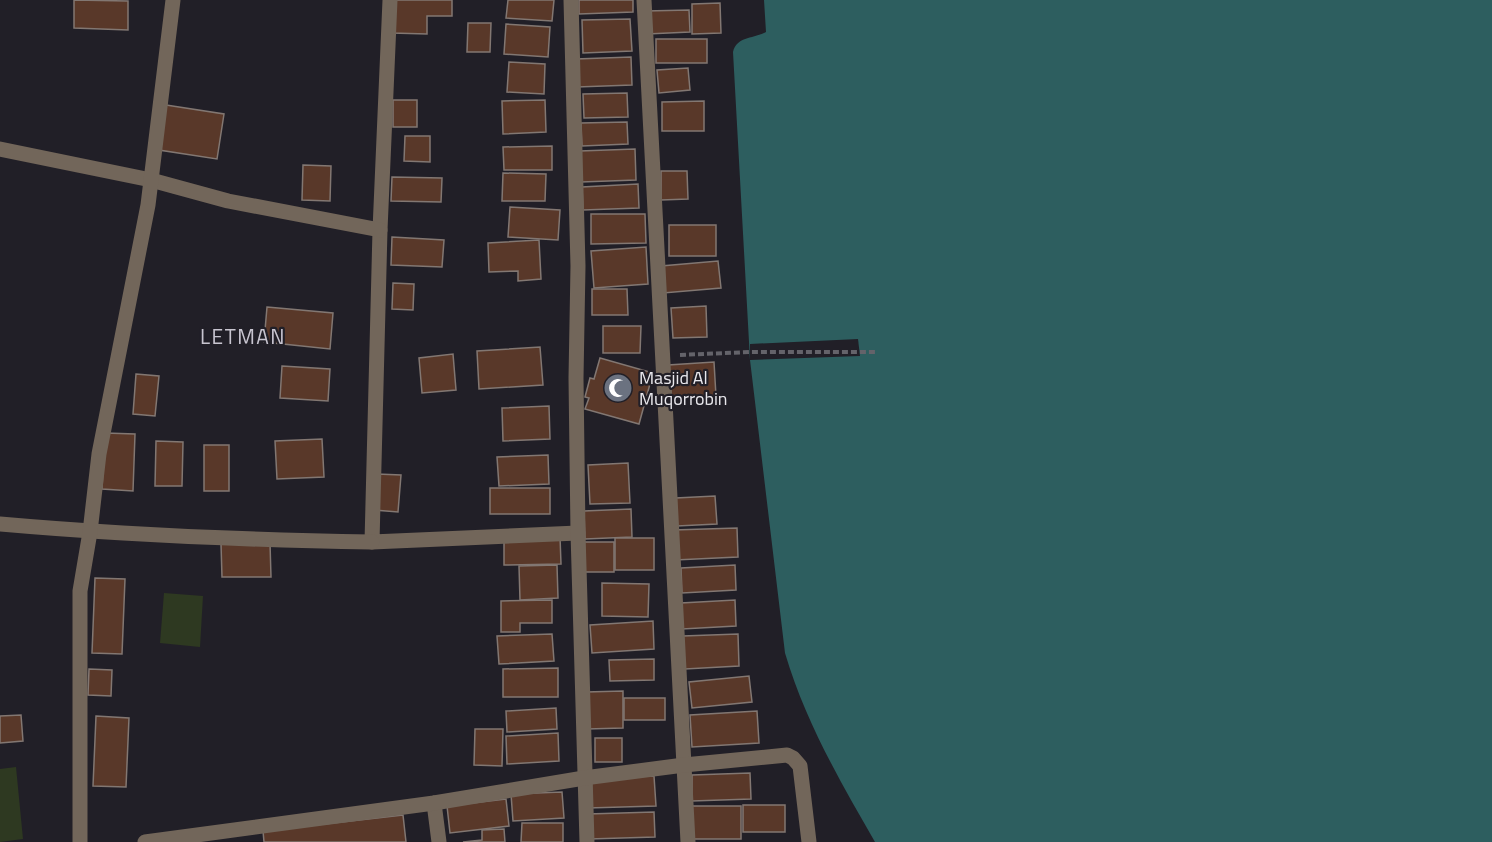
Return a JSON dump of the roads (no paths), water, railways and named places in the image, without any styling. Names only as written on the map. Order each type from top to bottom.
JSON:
[{"type":"street","points":[[80,842],[80,591],[90,532],[99,454],[148,205],[173,0]]},
{"type":"street","points":[[372,542],[380,230],[390,0]]},
{"type":"street","points":[[571,0],[578,266],[578,533],[587,842]]},
{"type":"street","points":[[644,0],[688,842]]},
{"type":"street","points":[[0,149],[151,180],[228,201],[380,230]]},
{"type":"street","points":[[0,524],[90,532],[271,541],[372,542],[578,533]]},
{"type":"street","points":[[145,842],[255,835],[434,802],[584,778],[787,755],[794,758],[800,766],[809,842]]},
{"type":"street","points":[[434,802],[439,842]]},
{"type":"place","name":"Masjid Al Muqorrobin","points":[[618,388]]},
{"type":"district","name":"LETMAN","points":[[243,337]]}]
